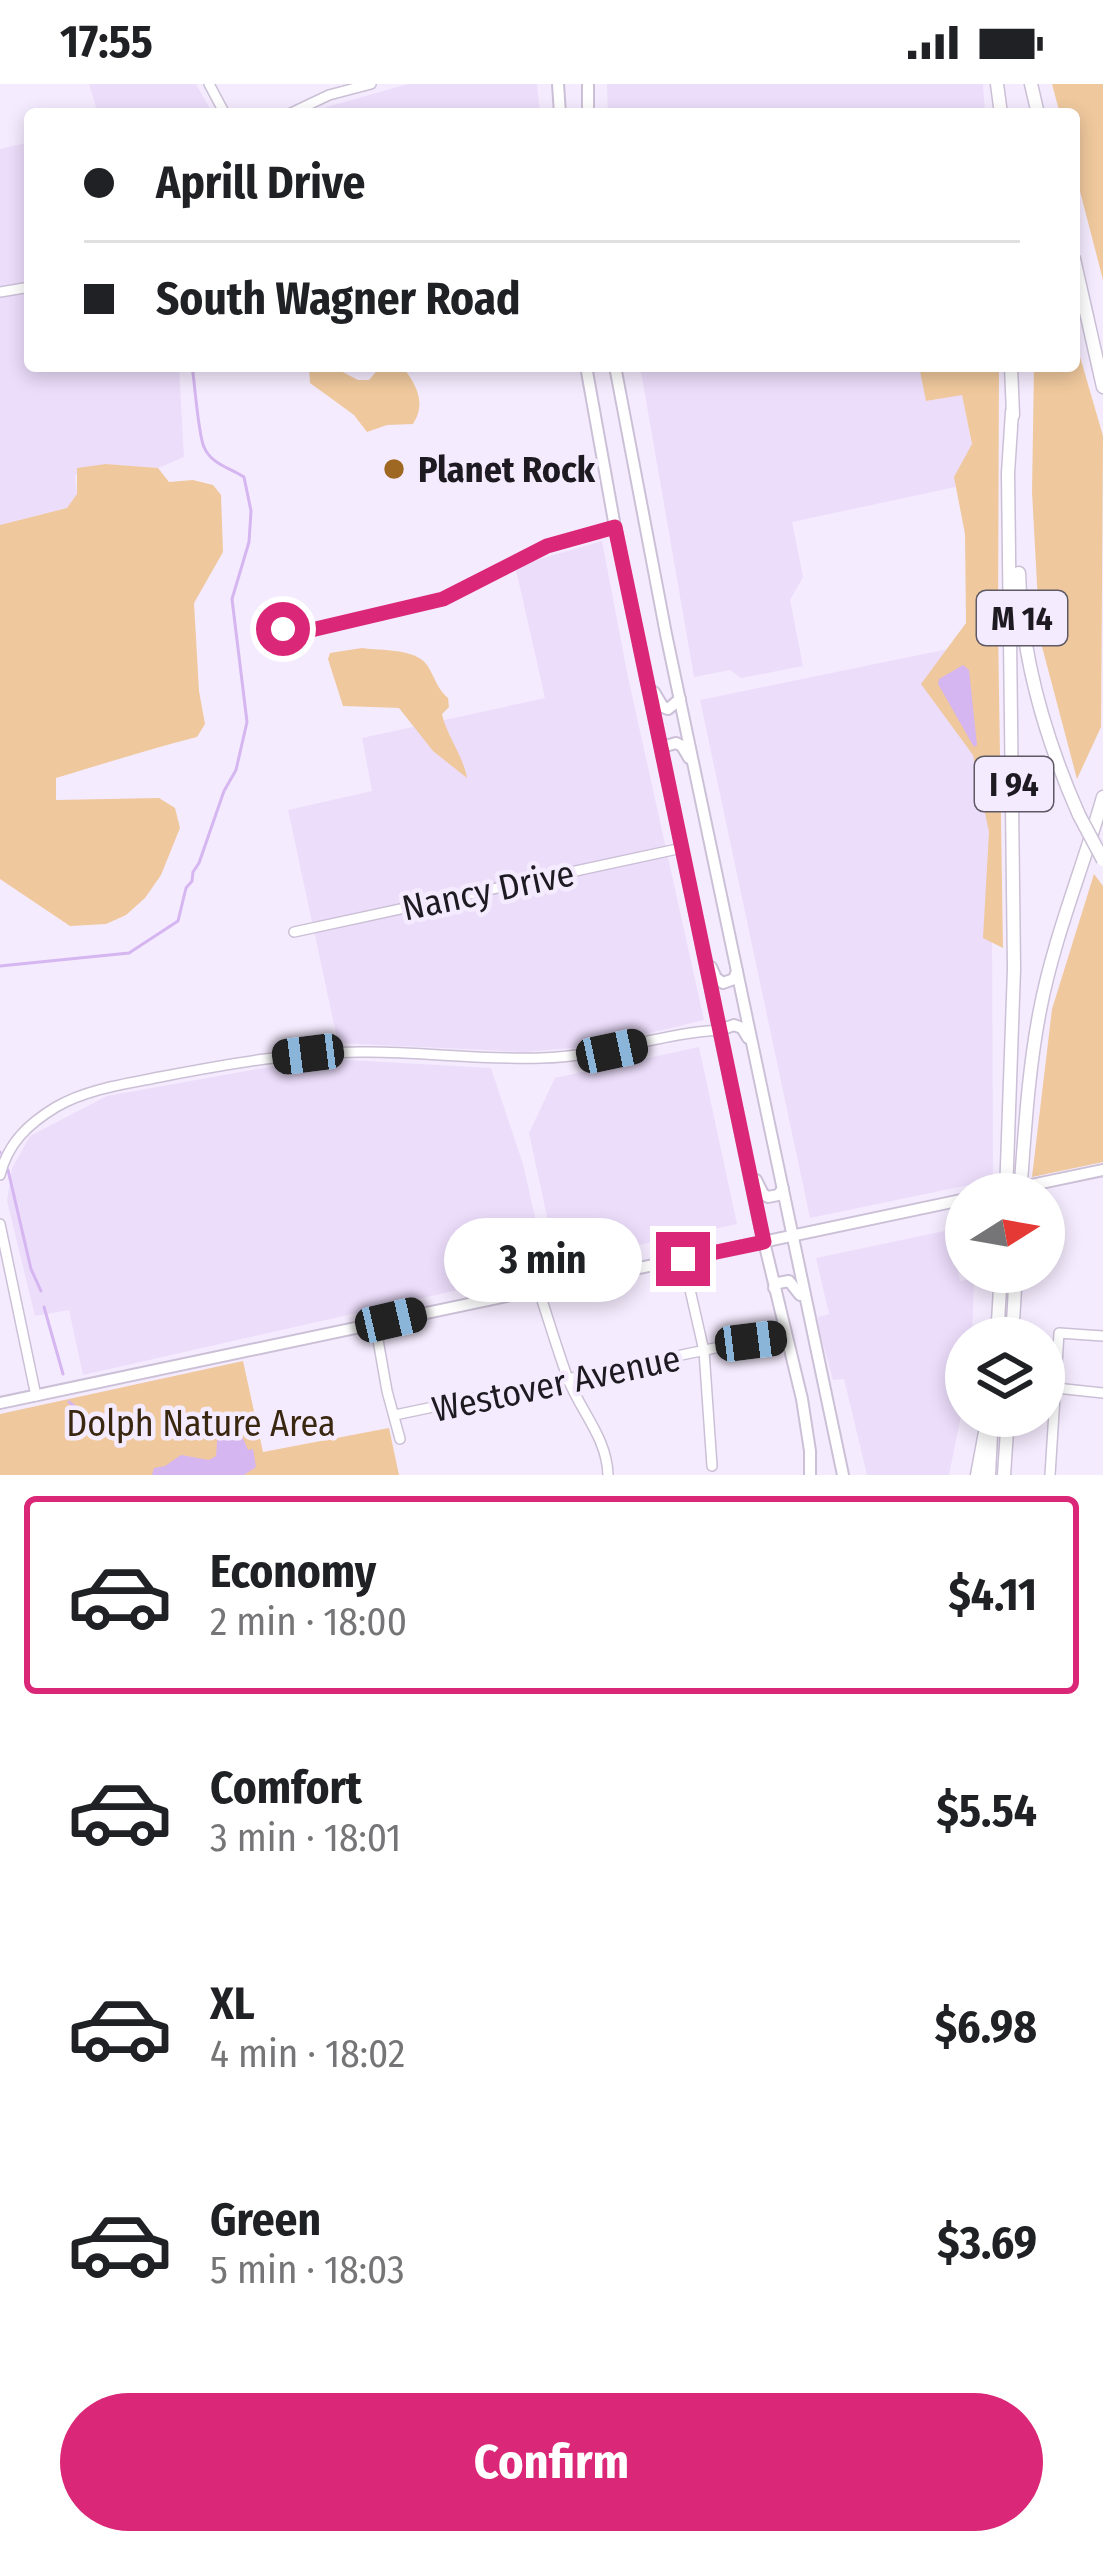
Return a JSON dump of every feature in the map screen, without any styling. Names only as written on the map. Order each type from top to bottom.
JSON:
[{"type":"highway","points":[[1080,283],[1103,387]]},
{"type":"highway","points":[[1086,307],[1103,357]]},
{"type":"highway","name":"I 94","points":[[1007,1173],[1015,970],[1008,473],[1011,372]]},
{"type":"highway","name":"M 14","points":[[1012,412],[1019,585],[1028,659],[1046,730],[1079,815],[1103,860]]},
{"type":"highway","name":"I 94","points":[[1022,1173],[1040,1009],[1103,797]]},
{"type":"highway","points":[[977,1475],[985,1437]]},
{"type":"highway","points":[[988,1475],[989,1437]]},
{"type":"highway","points":[[1004,1475],[1007,1437]]},
{"type":"main road","points":[[587,372],[615,527],[807,1429],[810,1475]]},
{"type":"main road","points":[[614,372],[843,1475]]},
{"type":"main road","points":[[648,678],[662,707],[674,707],[680,700]]},
{"type":"main road","points":[[662,746],[682,746],[695,772]]},
{"type":"main road","points":[[703,948],[720,982],[730,982],[737,970]]},
{"type":"main road","points":[[720,1030],[729,1025],[742,1028],[755,1058]]},
{"type":"main road","points":[[746,1154],[763,1194],[773,1196],[783,1189]]},
{"type":"main road","points":[[1065,1178],[1103,1170]]},
{"type":"main road","points":[[0,1403],[945,1203]]},
{"type":"main road","points":[[774,1288],[784,1281],[794,1284],[808,1315]]},
{"type":"street","points":[[301,108],[328,95],[371,84]]},
{"type":"street","points":[[277,626],[307,631],[443,599],[547,546],[615,527]]},
{"type":"street","name":"Nancy Drive","points":[[294,932],[682,848]]},
{"type":"street","points":[[0,1175],[17,1138],[57,1106],[97,1090],[181,1072],[339,1052],[576,1056],[720,1030]]},
{"type":"street","points":[[0,1224],[36,1396]]},
{"type":"street","points":[[683,1259],[704,1352],[712,1466]]},
{"type":"street","points":[[538,1288],[568,1380],[598,1432],[608,1475]]},
{"type":"street","points":[[375,1323],[400,1439]]},
{"type":"street","points":[[1065,1333],[1103,1336]]},
{"type":"street","name":"Westover Avenue","points":[[395,1415],[787,1337]]},
{"type":"street","points":[[1065,1389],[1103,1393]]},
{"type":"street","points":[[1050,1475],[1053,1437]]},
{"type":"shaded area","points":[[89,84],[196,84],[210,108],[96,108]]},
{"type":"shaded area","points":[[408,84],[537,84],[539,108],[323,108]]},
{"type":"shaded area","points":[[607,84],[983,84],[985,108],[608,108]]},
{"type":"shaded area","points":[[24,143],[24,372],[179,372],[184,457],[158,468],[106,464],[75,475],[77,494],[67,508],[0,525],[0,149]]},
{"type":"shaded area","points":[[641,372],[920,372],[927,401],[962,394],[979,482],[792,522],[803,577],[790,600],[803,666],[741,678],[730,670],[694,677]]},
{"type":"shaded area","points":[[602,541],[704,1020],[596,1046],[525,1052],[338,1043],[288,810],[372,791],[362,738],[545,698],[516,570]]},
{"type":"shaded area","points":[[982,642],[992,919],[993,1173],[945,1173],[945,1190],[810,1218],[700,700]]},
{"type":"shaded area","points":[[963,665],[969,670],[974,747],[938,684]]},
{"type":"shaded area","points":[[699,1047],[737,1224],[557,1263],[529,1133],[555,1078]]},
{"type":"shaded area","points":[[349,1060],[491,1068],[523,1164],[547,1270],[83,1375],[69,1310],[35,1316],[7,1201],[12,1168],[30,1136],[107,1096],[263,1068]]},
{"type":"shaded area","points":[[945,1231],[945,1293],[974,1293],[973,1317],[945,1317],[945,1437],[957,1437],[949,1475],[867,1475],[844,1379],[833,1380],[820,1333],[818,1317],[829,1314],[816,1258]]},
{"type":"shaded area","points":[[218,1430],[242,1436],[248,1450],[253,1449],[256,1467],[244,1475],[152,1475],[154,1468],[181,1455],[209,1460],[216,1456]]},
{"type":"green space","points":[[1052,84],[1103,84],[1103,280],[1080,191],[1080,108],[1058,108]]},
{"type":"green space","points":[[1080,357],[1103,436],[1101,727],[1077,779],[1040,639],[1032,492],[1034,372],[1080,372]]},
{"type":"green space","points":[[309,372],[343,372],[369,380],[376,372],[406,372],[418,394],[419,409],[413,424],[367,432],[354,415],[310,383]]},
{"type":"green space","points":[[920,372],[999,372],[1003,948],[983,938],[989,832],[973,755],[921,684],[966,623],[965,534],[954,477],[972,444],[962,395],[926,401]]},
{"type":"green space","points":[[106,464],[158,468],[169,482],[193,480],[213,485],[221,495],[223,552],[194,603],[205,724],[197,737],[56,778],[56,800],[159,798],[175,808],[180,828],[161,875],[126,915],[106,924],[70,926],[0,879],[0,525],[67,508],[77,494],[77,468]]},
{"type":"green space","points":[[362,648],[406,653],[427,665],[448,698],[449,707],[442,714],[467,778],[433,751],[399,708],[343,706],[328,659],[330,653]]},
{"type":"green space","points":[[1094,874],[1103,886],[1103,1162],[1032,1173],[1052,1009]]},
{"type":"green space","name":"Dolph Nature Area","points":[[243,1361],[263,1452],[389,1428],[399,1475],[0,1475],[0,1414]]},
{"type":"waterway","points":[[0,966],[129,953],[178,921],[186,888],[236,770],[247,722],[232,599],[249,542],[251,511],[244,477],[216,462],[204,447],[193,372]]},
{"type":"waterway","points":[[8,1170],[31,1269],[41,1291]]},
{"type":"waterway","points":[[44,1307],[63,1374]]},
{"type":"waterway","points":[[69,1402],[115,1438]]},
{"type":"place","name":"Planet Rock","points":[[394,469]]},
{"type":"route","points":[[283,629],[307,631],[443,599],[547,546],[615,527],[764,1242],[683,1259]]}]
